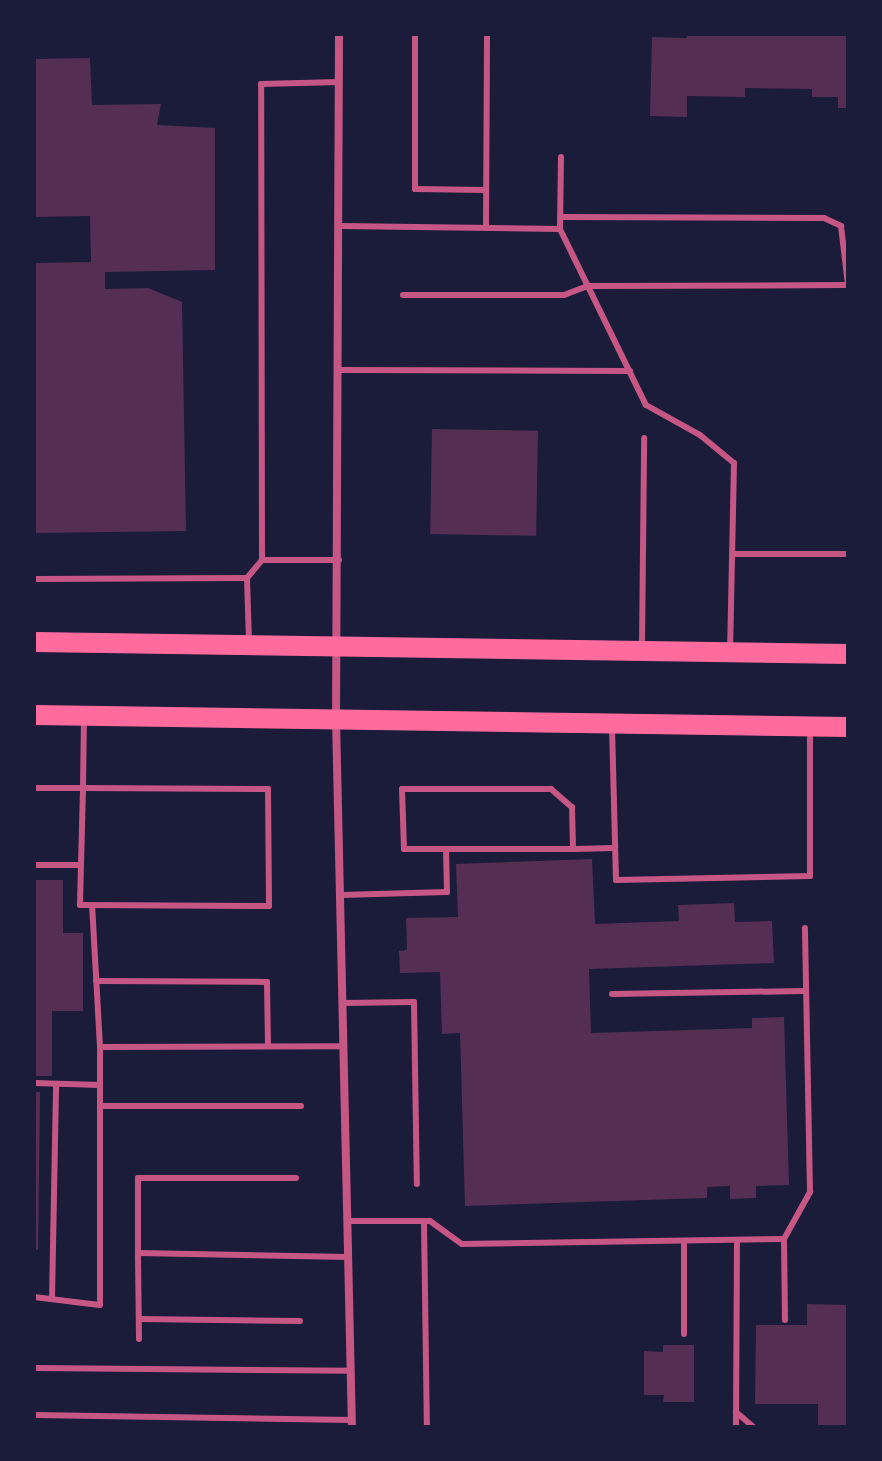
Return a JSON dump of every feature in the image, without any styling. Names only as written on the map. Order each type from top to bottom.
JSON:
[{"type":"main road","points":[[34,642],[848,654]]},
{"type":"main road","points":[[34,715],[848,727]]},
{"type":"street","points":[[339,34],[336,719],[352,1424]]},
{"type":"lane","points":[[415,34],[415,189],[486,190]]},
{"type":"lane","points":[[486,228],[487,34]]},
{"type":"lane","points":[[249,645],[247,578],[262,560],[261,84],[339,82]]},
{"type":"lane","points":[[561,157],[560,229],[646,405],[700,435],[734,463],[730,652]]},
{"type":"lane","points":[[403,295],[564,295],[588,286],[848,285],[847,249],[841,226],[824,218],[560,217]]},
{"type":"lane","points":[[340,226],[560,229]]},
{"type":"lane","points":[[339,370],[630,371]]},
{"type":"lane","points":[[642,651],[644,438]]},
{"type":"lane","points":[[733,554],[848,554]]},
{"type":"lane","points":[[262,560],[339,560]]},
{"type":"lane","points":[[34,579],[247,578]]},
{"type":"lane","points":[[34,788],[83,788],[268,789],[269,906],[80,905],[83,788],[84,716]]},
{"type":"lane","points":[[612,724],[616,880],[810,876],[810,727]]},
{"type":"lane","points":[[573,849],[572,807],[551,789],[402,789],[404,849],[573,849],[615,848]]},
{"type":"lane","points":[[341,895],[447,892],[446,849]]},
{"type":"lane","points":[[34,865],[81,865]]},
{"type":"lane","points":[[34,1297],[100,1305],[100,1047],[92,905]]},
{"type":"lane","points":[[785,1320],[784,1239],[810,1192],[805,928]]},
{"type":"lane","points":[[96,981],[267,982],[268,1046]]},
{"type":"lane","points":[[612,994],[806,991]]},
{"type":"lane","points":[[343,1003],[414,1002],[417,1184]]},
{"type":"lane","points":[[100,1047],[344,1046]]},
{"type":"lane","points":[[34,1083],[100,1085]]},
{"type":"lane","points":[[52,1298],[56,1084]]},
{"type":"lane","points":[[100,1106],[301,1106]]},
{"type":"lane","points":[[139,1339],[138,1178],[296,1178]]},
{"type":"lane","points":[[348,1221],[424,1221],[462,1244],[784,1239]]},
{"type":"lane","points":[[424,1221],[427,1427]]},
{"type":"lane","points":[[736,1427],[737,1240]]},
{"type":"lane","points":[[684,1241],[684,1334]]},
{"type":"lane","points":[[138,1253],[349,1257]]},
{"type":"lane","points":[[139,1319],[300,1321]]},
{"type":"lane","points":[[34,1368],[351,1371]]},
{"type":"lane","points":[[736,1412],[753,1427]]},
{"type":"lane","points":[[34,1415],[352,1424]]},
{"type":"lane","points":[[151,1418],[151,1427]]},
{"type":"building","points":[[687,34],[848,34],[848,108],[838,108],[838,97],[812,97],[812,89],[745,88],[745,97],[687,96],[687,117],[650,116],[652,37],[687,38]]},
{"type":"building","points":[[90,58],[92,105],[161,104],[157,125],[215,128],[215,270],[105,272],[105,289],[148,288],[182,302],[186,531],[34,533],[34,263],[91,262],[90,216],[34,217],[34,59]]},
{"type":"building","points":[[432,429],[538,431],[536,536],[430,534]]},
{"type":"building","points":[[592,859],[595,924],[679,921],[678,905],[734,903],[735,922],[772,921],[774,963],[589,969],[591,1033],[752,1028],[752,1018],[784,1017],[789,1185],[756,1186],[756,1198],[730,1199],[730,1186],[707,1187],[707,1198],[465,1206],[460,1033],[442,1034],[440,972],[400,973],[399,951],[407,950],[406,918],[458,917],[456,864]]},
{"type":"building","points":[[34,880],[63,880],[63,933],[83,933],[83,1011],[52,1011],[52,1076],[34,1076]]},
{"type":"building","points":[[34,1092],[40,1092],[38,1250],[34,1250]]},
{"type":"building","points":[[807,1304],[848,1305],[848,1427],[818,1427],[818,1404],[755,1404],[756,1325],[807,1325]]},
{"type":"building","points":[[663,1345],[694,1345],[694,1402],[663,1402],[664,1395],[644,1395],[644,1351],[663,1352]]}]
